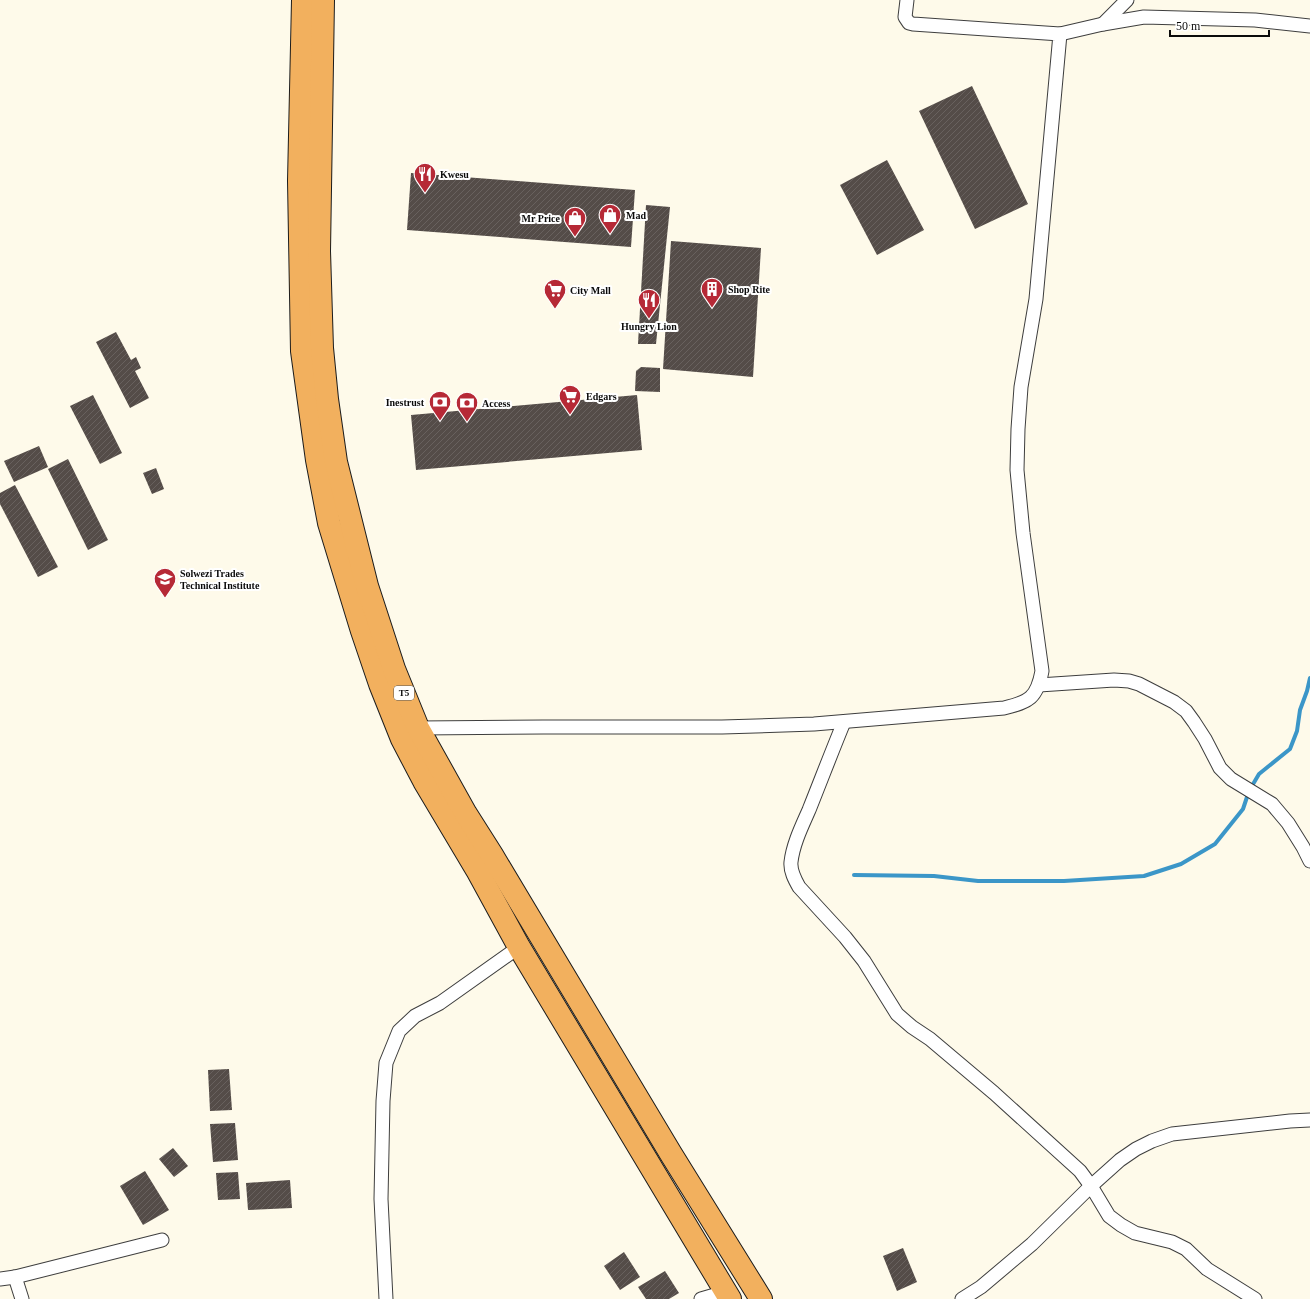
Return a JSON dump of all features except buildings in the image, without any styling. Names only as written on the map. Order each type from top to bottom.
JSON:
[{"type":"highway","name":"T5","points":[[303,0],[299,181],[302,351],[316,460],[330,523],[362,631],[380,684],[402,739],[424,781],[477,870],[519,947],[727,1295]]},
{"type":"highway","name":"T5","points":[[323,0],[319,251],[322,348],[327,399],[336,462],[367,586],[394,669],[418,728],[466,814],[671,1154],[761,1299]]},
{"type":"street","points":[[907,0],[905,17],[909,23],[1060,34],[1103,24],[1144,17],[1255,20],[1310,26]]},
{"type":"street","points":[[1103,24],[1127,0]]},
{"type":"street","points":[[418,728],[722,727],[814,724],[1004,708],[1018,705],[1031,698],[1039,685],[1042,671],[1023,532],[1017,470],[1018,430],[1021,387],[1036,299],[1060,34]]},
{"type":"street","points":[[1039,685],[1114,680],[1129,681],[1139,684],[1174,702],[1186,711],[1194,722],[1220,768],[1231,779],[1272,804],[1288,823],[1310,860]]},
{"type":"street","points":[[844,722],[795,846],[791,863],[794,879],[808,898],[845,937],[864,962],[897,1014],[912,1027],[930,1039],[994,1093],[1080,1171],[1092,1186],[1109,1216],[1121,1225],[1135,1232],[1172,1242],[1186,1249],[1207,1269],[1255,1299]]},
{"type":"street","points":[[386,1299],[380,1199],[383,1101],[386,1063],[399,1032],[415,1016],[440,1004],[519,947]]},
{"type":"street","points":[[962,1299],[980,1287],[1032,1244],[1120,1160],[1136,1149],[1152,1141],[1172,1134],[1290,1120],[1310,1120]]},
{"type":"street","points":[[0,1279],[15,1277],[162,1240]]},
{"type":"street","points":[[15,1277],[22,1299]]},
{"type":"street","points":[[701,1299],[727,1295]]},
{"type":"waterway","points":[[854,875],[934,876],[978,881],[1064,881],[1144,876],[1181,864],[1215,844],[1243,809],[1249,791],[1259,774],[1290,749],[1297,731],[1300,710],[1310,678]]},
{"type":"place","name":"Kwesu","points":[[425,194]]},
{"type":"place","name":"Mad","points":[[610,234]]},
{"type":"place","name":"Mr Price","points":[[575,238]]},
{"type":"place","name":"Shop Rite","points":[[712,308]]},
{"type":"place","name":"City Mall","points":[[555,310]]},
{"type":"place","name":"Hungry Lion","points":[[649,320]]},
{"type":"place","name":"Edgars","points":[[570,416]]},
{"type":"place","name":"Inestrust","points":[[440,422]]},
{"type":"place","name":"Access","points":[[467,422]]},
{"type":"place","name":"Solwezi Trades Technical Institute","points":[[165,598]]}]
